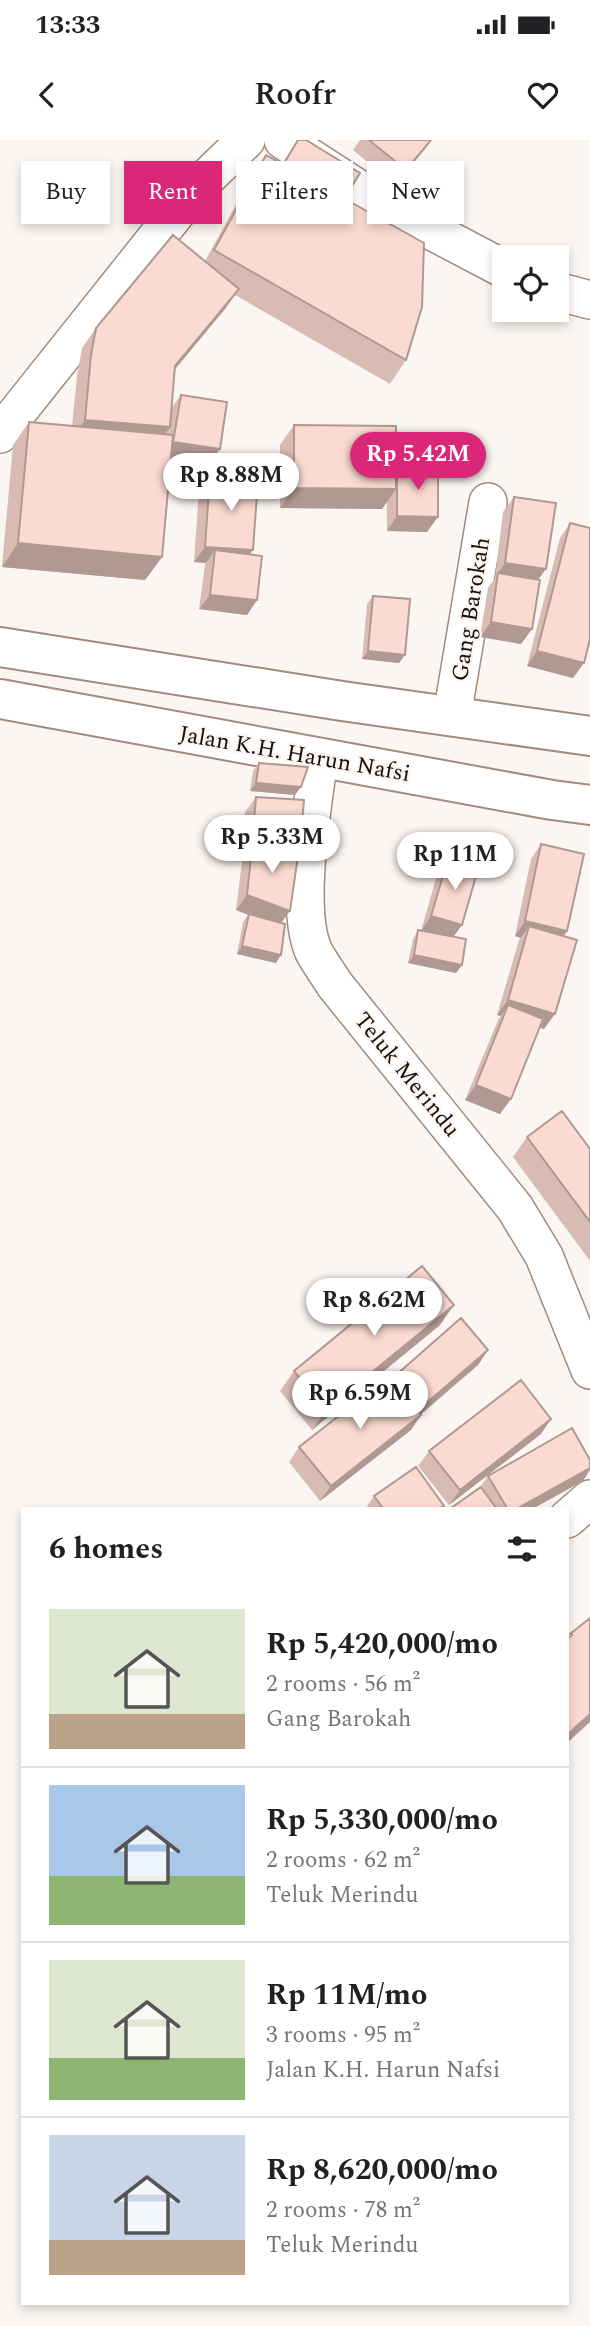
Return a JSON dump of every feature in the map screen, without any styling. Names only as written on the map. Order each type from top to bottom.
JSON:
[{"type":"main road","points":[[0,647],[590,736]]},
{"type":"main road","name":"Jalan K.H. Harun Nafsi","points":[[0,699],[538,798],[590,805]]},
{"type":"street","points":[[0,434],[196,188],[246,140]]},
{"type":"street","points":[[283,140],[388,208],[492,263]]},
{"type":"street","points":[[569,294],[590,300]]},
{"type":"street","name":"Gang Barokah","points":[[452,716],[488,502]]},
{"type":"street","name":"Teluk Merindu","points":[[319,757],[306,877],[305,917],[314,951],[335,985],[515,1208],[544,1256],[590,1370]]},
{"type":"street","points":[[569,1517],[590,1499]]},
{"type":"building","points":[[298,140],[306,140],[340,161],[285,161]]},
{"type":"building","points":[[369,140],[431,140],[414,161],[395,161]]},
{"type":"building","points":[[266,155],[277,161],[263,161]]},
{"type":"building","points":[[353,169],[360,173],[353,184]]},
{"type":"building","points":[[353,203],[367,211],[367,224],[390,224],[424,243],[422,307],[406,360],[214,250],[236,210],[236,224],[353,224]]},
{"type":"building","points":[[173,235],[239,289],[175,366],[170,427],[85,420],[96,328]]},
{"type":"building","points":[[181,395],[227,402],[220,449],[173,442]]},
{"type":"building","points":[[29,422],[173,435],[162,557],[18,543]]},
{"type":"building","points":[[294,425],[396,426],[396,489],[294,488]]},
{"type":"building","points":[[397,467],[438,467],[438,517],[397,516]]},
{"type":"building","points":[[210,475],[258,479],[253,550],[205,547]]},
{"type":"building","points":[[514,497],[556,503],[546,569],[505,563]]},
{"type":"building","points":[[570,523],[590,528],[590,639],[584,663],[537,651]]},
{"type":"building","points":[[215,550],[262,556],[257,600],[210,595]]},
{"type":"building","points":[[498,573],[540,580],[532,629],[491,622]]},
{"type":"building","points":[[373,596],[410,599],[405,655],[368,651]]},
{"type":"building","points":[[259,763],[308,767],[301,787],[256,783]]},
{"type":"building","points":[[256,797],[304,800],[301,837],[253,831]]},
{"type":"building","points":[[253,839],[298,856],[290,911],[247,895]]},
{"type":"building","points":[[450,842],[480,851],[476,868],[448,859],[443,866]]},
{"type":"building","points":[[541,844],[584,854],[567,931],[525,921]]},
{"type":"building","points":[[448,859],[478,869],[462,925],[431,916]]},
{"type":"building","points":[[249,914],[285,924],[281,955],[242,946]]},
{"type":"building","points":[[529,926],[577,940],[555,1014],[508,1000]]},
{"type":"building","points":[[418,930],[466,939],[462,965],[414,955]]},
{"type":"building","points":[[508,1005],[543,1019],[511,1099],[476,1085]]},
{"type":"building","points":[[562,1111],[590,1149],[590,1222],[527,1137]]},
{"type":"building","points":[[422,1266],[454,1305],[326,1410],[294,1371]]},
{"type":"building","points":[[461,1318],[488,1350],[423,1406],[396,1375]]},
{"type":"building","points":[[390,1376],[421,1415],[331,1486],[299,1447]]},
{"type":"building","points":[[521,1380],[551,1419],[460,1490],[429,1451]]},
{"type":"building","points":[[572,1428],[590,1460],[590,1468],[520,1507],[506,1507],[488,1476]]},
{"type":"building","points":[[416,1467],[444,1506],[382,1507],[374,1496]]},
{"type":"building","points":[[481,1487],[495,1507],[452,1507]]},
{"type":"building","points":[[590,1618],[590,1714],[569,1733],[569,1637],[572,1635],[570,1634]]}]
